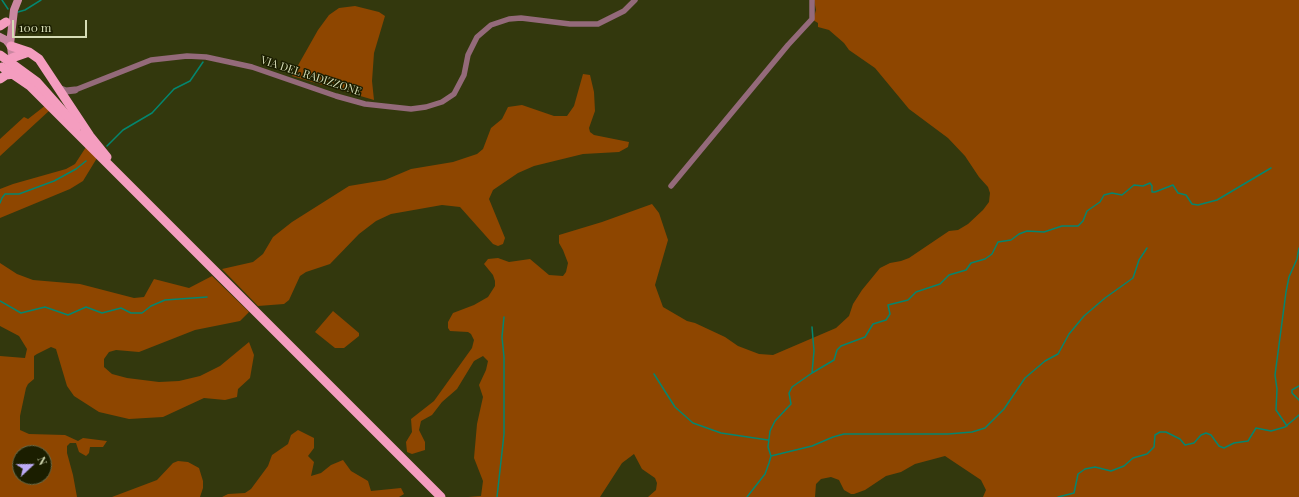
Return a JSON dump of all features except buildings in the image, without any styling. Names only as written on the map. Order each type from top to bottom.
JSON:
[{"type":"main road","points":[[2,26],[14,10],[18,0]]},
{"type":"main road","points":[[12,58],[11,46],[14,10]]},
{"type":"main road","points":[[0,37],[11,46],[30,52],[39,59],[56,87],[90,136],[122,177]]},
{"type":"main road","points":[[1,68],[8,64],[12,58],[30,52]]},
{"type":"main road","points":[[0,55],[37,82],[122,177]]},
{"type":"main road","points":[[1,68],[24,80],[90,148],[122,177],[441,497]]},
{"type":"main road","points":[[0,79],[6,75],[14,74]]},
{"type":"street","name":"VIA DEL RADIZZONE","points":[[75,90],[152,60],[187,56],[206,57],[252,67],[336,96],[365,104],[411,109],[426,107],[442,102],[454,94],[464,75],[468,55],[477,37],[490,25],[509,19],[521,18],[570,24],[598,24],[624,11],[635,0]]},
{"type":"street","points":[[671,186],[788,45],[812,19],[812,0]]},
{"type":"street","points":[[56,87],[63,91],[75,90]]},
{"type":"street","points":[[64,98],[75,90]]},
{"type":"shaded area","points":[[814,0],[1299,0],[1299,497],[983,497],[986,490],[981,480],[945,456],[915,464],[901,472],[886,476],[865,490],[854,494],[844,490],[839,480],[831,477],[821,479],[816,484],[815,497],[648,497],[656,490],[657,483],[655,478],[642,469],[634,454],[622,463],[600,497],[468,497],[481,496],[483,481],[474,458],[477,424],[483,397],[479,385],[486,370],[488,361],[483,356],[474,361],[457,389],[442,402],[432,415],[421,421],[419,430],[425,442],[425,450],[412,454],[407,452],[406,442],[412,432],[411,419],[434,401],[472,348],[474,340],[471,334],[468,332],[450,331],[448,328],[448,322],[453,313],[474,305],[488,297],[495,286],[493,275],[484,264],[488,259],[498,258],[509,262],[530,259],[549,275],[563,276],[566,272],[568,263],[559,243],[559,235],[602,222],[652,204],[659,213],[668,240],[655,285],[663,307],[687,321],[695,323],[725,337],[738,346],[759,354],[773,355],[836,328],[849,316],[853,304],[862,290],[880,268],[890,263],[909,258],[949,231],[958,230],[968,224],[983,210],[989,202],[990,193],[988,187],[979,177],[965,156],[948,138],[909,109],[875,68],[849,50],[844,43],[829,30],[818,27],[818,23],[813,20],[816,10]]},
{"type":"shaded area","points":[[355,6],[379,12],[385,16],[374,53],[372,81],[374,100],[292,76],[318,30],[329,15],[339,8]]},
{"type":"shaded area","points":[[583,74],[590,75],[594,92],[595,111],[589,128],[590,132],[594,135],[629,142],[628,147],[619,152],[583,154],[534,166],[518,173],[493,190],[489,199],[505,238],[503,244],[498,246],[493,244],[460,207],[442,205],[391,214],[376,221],[359,234],[330,264],[306,272],[300,276],[289,300],[284,304],[258,306],[222,269],[253,262],[263,254],[273,237],[292,222],[349,186],[385,180],[411,169],[453,162],[477,154],[483,149],[491,128],[502,119],[508,107],[522,105],[554,116],[567,116],[574,106]]},
{"type":"shaded area","points":[[46,105],[50,110],[0,156],[0,139],[24,117],[28,119]]},
{"type":"shaded area","points":[[86,147],[97,158],[83,181],[70,189],[0,218],[0,189],[66,169],[75,164]]},
{"type":"shaded area","points":[[0,263],[17,274],[33,280],[80,284],[134,298],[144,297],[154,279],[189,288],[212,276],[249,312],[240,321],[195,330],[139,352],[116,350],[109,352],[104,359],[104,367],[112,374],[127,378],[159,382],[179,381],[200,376],[220,366],[249,342],[254,355],[250,378],[238,389],[237,397],[225,400],[204,398],[163,417],[129,419],[99,412],[74,396],[67,386],[56,349],[51,347],[37,354],[34,356],[34,379],[26,388],[20,416],[20,430],[29,434],[65,435],[78,441],[83,438],[107,441],[103,447],[90,447],[89,453],[86,456],[79,452],[76,443],[70,443],[67,446],[67,453],[77,497],[0,497],[0,356],[25,358],[27,349],[19,336],[0,326]]},
{"type":"shaded area","points":[[333,311],[359,333],[359,336],[344,348],[335,348],[315,332]]},
{"type":"shaded area","points":[[298,430],[314,438],[314,448],[308,456],[314,462],[311,476],[321,473],[331,465],[343,460],[351,471],[368,481],[371,491],[401,488],[404,494],[399,497],[222,497],[228,494],[245,493],[251,489],[268,466],[272,455],[288,444],[291,435]]},
{"type":"shaded area","points":[[178,461],[188,462],[199,468],[203,481],[203,488],[200,497],[112,497],[157,480],[173,463]]},
{"type":"waterway","points":[[2,0],[8,9]]},
{"type":"waterway","points":[[18,12],[25,10],[41,0]]},
{"type":"waterway","points":[[107,146],[123,130],[152,113],[174,89],[190,81],[203,62]]},
{"type":"waterway","points":[[0,203],[5,194],[19,194],[54,181],[76,169],[86,161]]},
{"type":"waterway","points":[[812,327],[814,351],[812,373],[834,360],[837,350],[841,346],[865,337],[873,324],[886,320],[890,314],[888,305],[908,300],[916,292],[940,284],[949,275],[966,270],[971,263],[985,259],[992,254],[998,242],[1011,240],[1019,234],[1027,231],[1044,232],[1062,226],[1078,226],[1083,221],[1087,211],[1100,202],[1104,195],[1112,193],[1122,195],[1134,185],[1143,186],[1150,183],[1152,186],[1152,192],[1173,185],[1178,193],[1186,195],[1192,204],[1198,205],[1217,200],[1271,168]]},
{"type":"waterway","points":[[771,456],[812,446],[844,434],[948,434],[972,432],[985,428],[1004,409],[1025,378],[1045,361],[1058,354],[1069,334],[1084,316],[1105,298],[1133,278],[1139,260],[1147,248]]},
{"type":"waterway","points":[[1287,426],[1276,410],[1277,389],[1275,375],[1286,292],[1289,277],[1297,259],[1299,248]]},
{"type":"waterway","points":[[0,301],[21,313],[45,307],[68,315],[86,307],[102,313],[121,308],[131,313],[142,313],[151,306],[165,300],[207,297]]},
{"type":"waterway","points":[[497,497],[504,434],[504,357],[502,337],[504,317]]},
{"type":"waterway","points":[[747,497],[765,474],[771,456],[768,447],[770,431],[775,421],[791,404],[789,393],[792,387],[812,373]]},
{"type":"waterway","points":[[654,374],[675,407],[693,423],[721,433],[768,440]]},
{"type":"waterway","points":[[1299,386],[1292,390],[1292,393],[1299,400]]},
{"type":"waterway","points":[[1058,497],[1074,493],[1078,474],[1085,469],[1095,467],[1111,471],[1124,466],[1133,458],[1147,454],[1154,447],[1155,435],[1160,432],[1166,432],[1180,439],[1185,445],[1194,443],[1201,435],[1206,433],[1211,435],[1219,446],[1224,448],[1234,443],[1248,441],[1256,428],[1271,431],[1285,427],[1299,415]]}]
